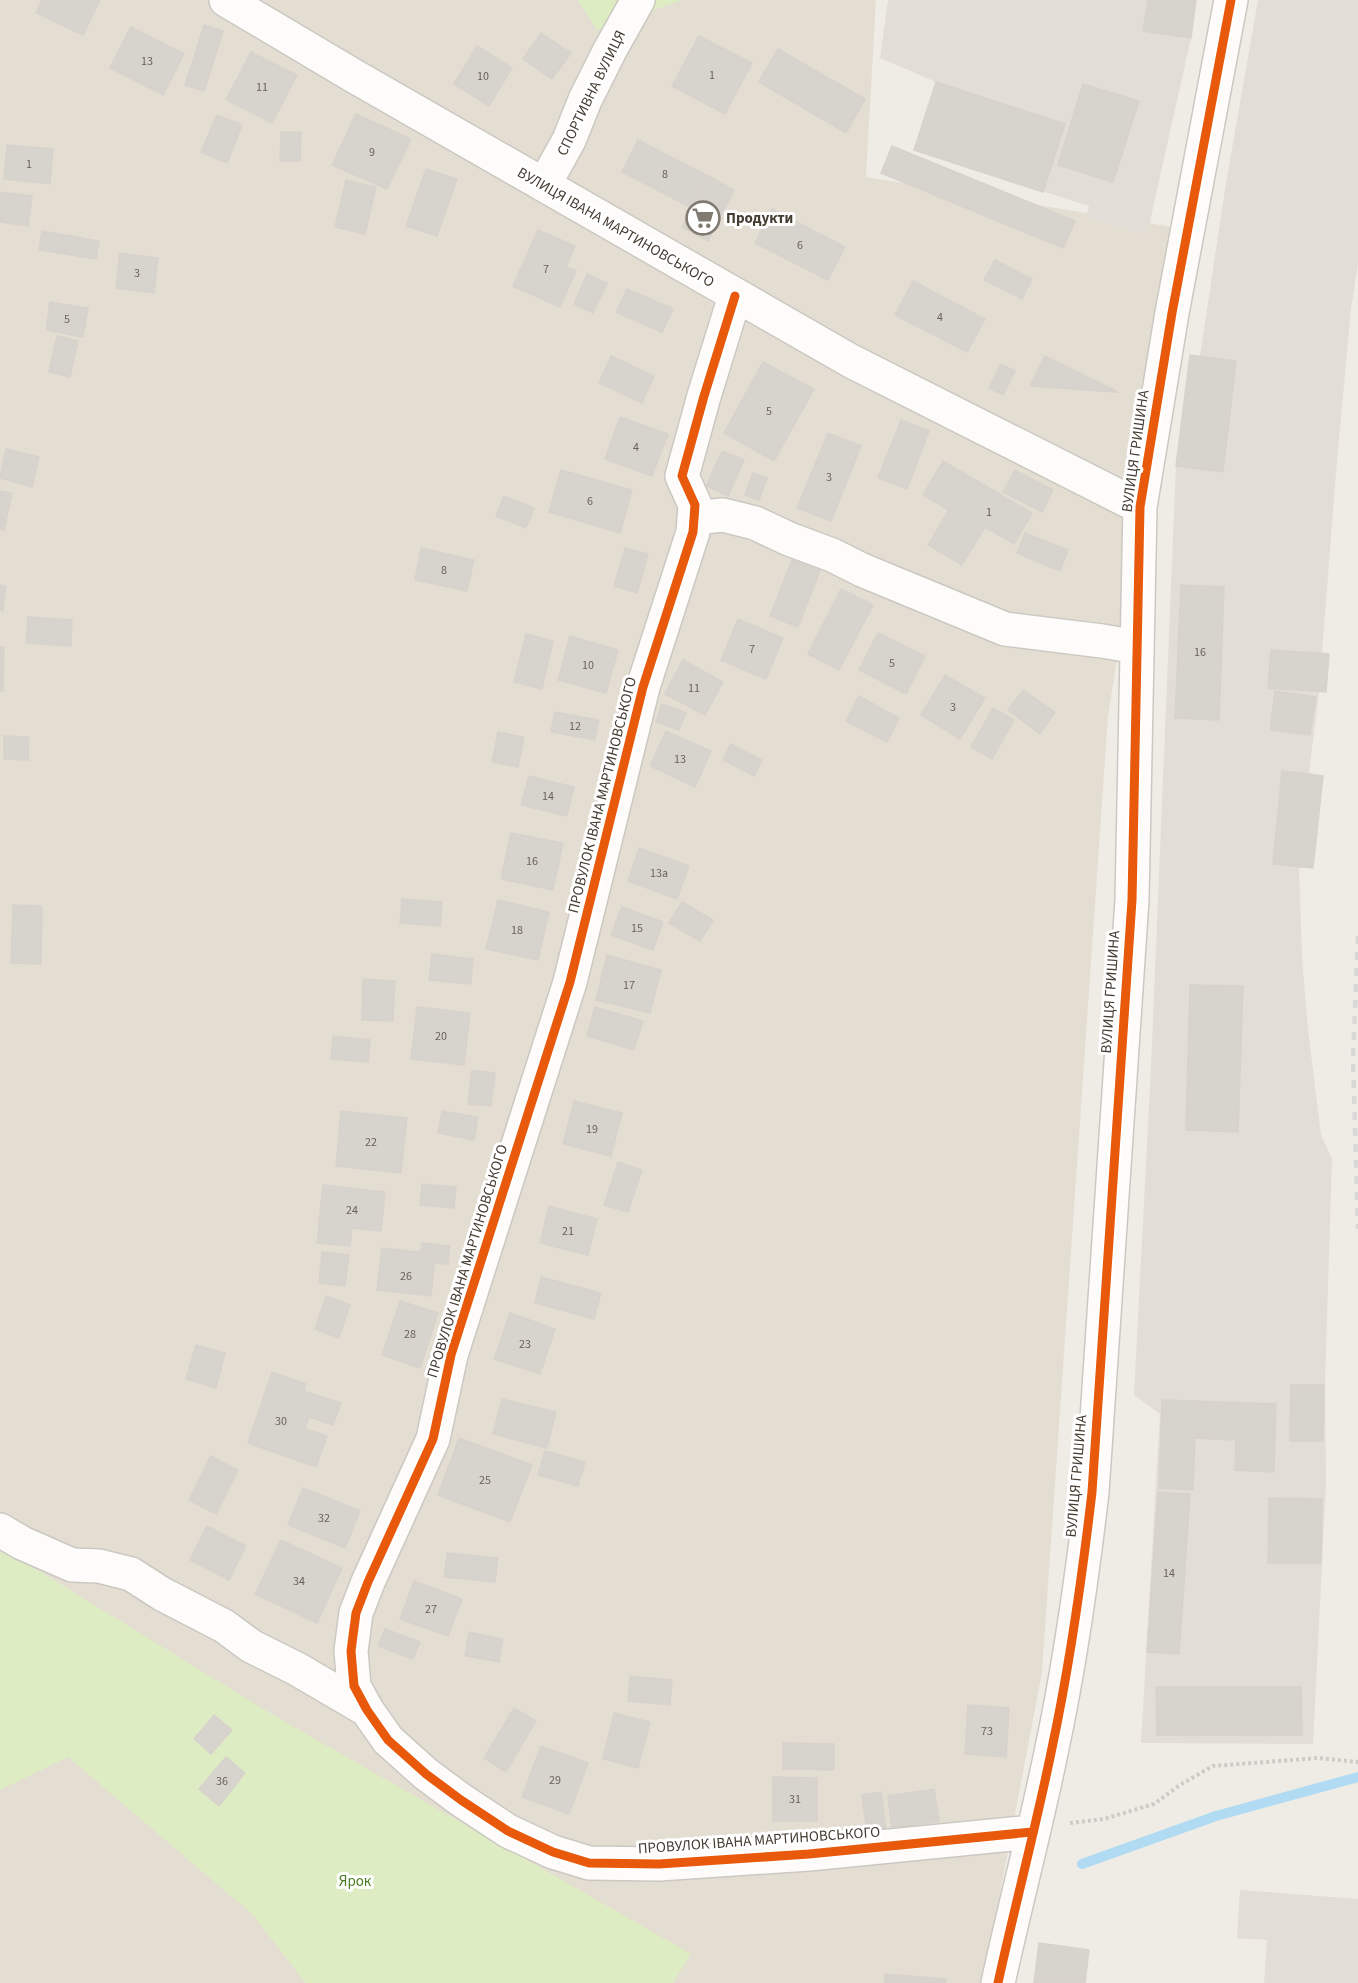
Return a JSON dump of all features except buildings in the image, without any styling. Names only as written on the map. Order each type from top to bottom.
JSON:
[{"type":"street","name":"ВУЛИЦЯ ІВАНА МАРТИНОВСЬКОГО","points":[[226,0],[851,361],[1140,507]]},
{"type":"street","name":"СПОРТИВНА ВУЛИЦЯ","points":[[544,185],[569,140],[585,100],[610,50],[639,0]]},
{"type":"street","name":"ВУЛИЦЯ ГРИШИНА","points":[[998,1983],[1052,1750],[1068,1666],[1092,1492],[1131,900],[1140,507],[1172,313],[1231,0]]},
{"type":"street","name":"ПРОВУЛОК ІВАНА МАРТИНОВСЬКОГО","points":[[735,296],[682,476],[695,505],[693,532],[643,687],[570,982],[451,1355],[433,1439],[356,1613],[351,1651],[354,1686],[388,1740],[426,1774],[508,1831],[553,1852],[589,1863],[658,1864],[797,1855],[1032,1832]]},
{"type":"street","points":[[694,518],[723,515],[756,522],[862,570],[1005,629],[1137,647]]},
{"type":"street","points":[[0,1530],[44,1554],[72,1565],[99,1566],[131,1574],[162,1594],[224,1626],[252,1646],[367,1710]]},
{"type":"path","points":[[1032,1832],[1074,1822],[1104,1819],[1154,1804],[1180,1785],[1213,1766],[1318,1758],[1358,1762]]},
{"type":"shaded area","points":[[0,0],[876,0],[866,177],[1185,229],[1108,716],[1042,1672],[983,1983],[0,1983]]},
{"type":"shaded area","points":[[888,0],[1196,0],[1191,38],[1147,235],[1086,217],[1089,206],[914,150],[936,82],[880,58]]},
{"type":"shaded area","points":[[1258,0],[1358,0],[1358,263],[1351,309],[1322,653],[1329,654],[1326,692],[1319,692],[1309,773],[1323,776],[1313,868],[1299,868],[1302,957],[1308,1030],[1321,1135],[1332,1159],[1325,1383],[1326,1484],[1313,1744],[1141,1743],[1160,1414],[1134,1395],[1151,1067],[1176,466],[1190,355],[1200,356],[1226,183]]},
{"type":"shaded area","points":[[1240,1890],[1358,1899],[1358,1983],[1264,1983],[1267,1940],[1237,1938]]},
{"type":"green space","points":[[578,0],[682,0],[597,30]]},
{"type":"green space","name":"Ярок","points":[[0,1547],[273,1715],[691,1954],[673,1983],[306,1983],[251,1913],[68,1757],[0,1790]]},
{"type":"waterway","points":[[1082,1864],[1216,1816],[1358,1777]]},
{"type":"railway","points":[[1358,936],[1353,1058],[1358,1229]]},
{"type":"cycle path","points":[[998,1983],[1039,1807],[1064,1685],[1092,1492],[1132,900],[1140,507],[1172,313],[1231,0]]},
{"type":"cycle path","points":[[735,296],[682,476],[695,505],[693,532],[643,687],[570,982],[451,1355],[433,1439],[356,1613],[351,1651],[354,1686],[388,1740],[426,1774],[508,1831],[553,1852],[589,1863],[659,1864],[809,1854],[1032,1832]]},
{"type":"place","name":"Продукти","points":[[703,218]]}]
